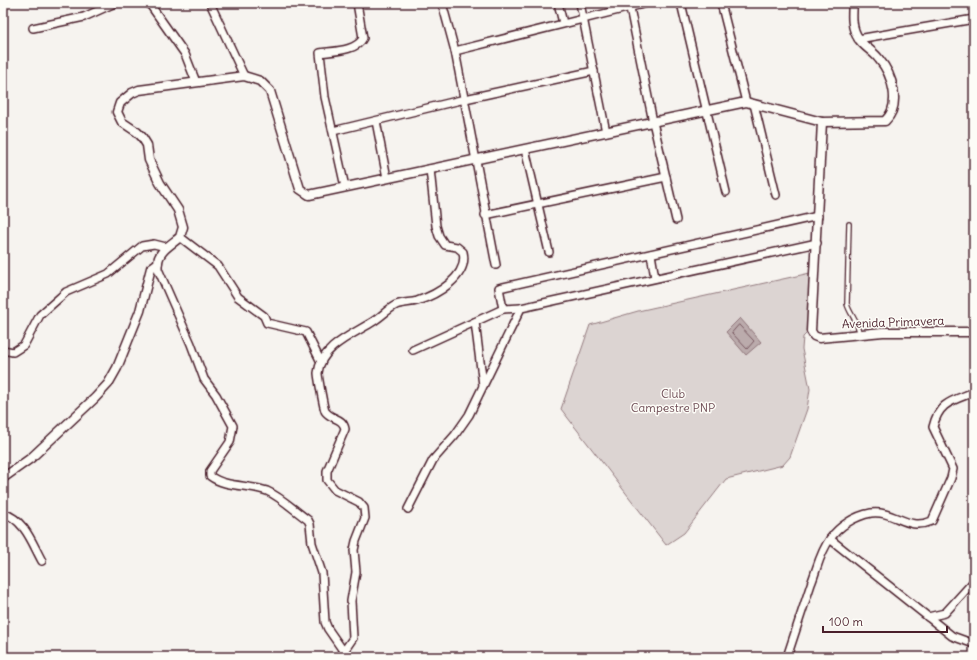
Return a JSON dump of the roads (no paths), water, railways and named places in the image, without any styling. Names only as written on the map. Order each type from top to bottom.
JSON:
[{"type":"street","points":[[33,28],[84,17],[115,3]]},
{"type":"street","points":[[149,3],[185,54],[196,82]]},
{"type":"street","points":[[210,3],[244,76]]},
{"type":"street","points":[[345,187],[325,97],[320,53],[353,47],[362,42],[364,38],[357,3]]},
{"type":"street","points":[[442,3],[455,51],[465,99],[485,215],[496,265]]},
{"type":"street","points":[[558,3],[563,23]]},
{"type":"street","points":[[580,3],[606,132]]},
{"type":"street","points":[[455,51],[629,5],[647,3]]},
{"type":"street","points":[[681,3],[726,192]]},
{"type":"street","points":[[721,3],[776,195]]},
{"type":"street","points":[[430,169],[437,232],[445,245],[457,247],[463,252],[464,263],[460,273],[454,280],[425,298],[394,306],[340,342],[321,362],[318,375],[324,409],[328,415],[341,421],[345,429],[327,471],[328,480],[335,490],[359,502],[364,508],[366,514],[354,550],[356,572],[351,601],[353,638],[350,645],[342,654],[325,622],[322,573],[312,543],[310,524],[308,520],[278,497],[266,491],[223,483],[216,481],[210,476],[210,471],[230,442],[232,426],[216,395],[204,379],[191,344],[158,269],[158,258],[166,247],[180,237],[183,227],[178,210],[160,183],[152,165],[147,145],[138,132],[122,122],[117,112],[121,100],[139,90],[196,82],[244,76],[260,81],[270,91],[300,189],[309,195],[386,178],[653,122],[706,110],[750,103],[822,122],[885,121],[890,116],[893,106],[892,82],[887,69],[858,39],[854,29],[852,15],[853,3]]},
{"type":"street","points":[[629,5],[653,122],[676,220]]},
{"type":"street","points":[[858,39],[974,19]]},
{"type":"street","points":[[333,131],[465,99],[594,71]]},
{"type":"street","points":[[376,121],[386,178]]},
{"type":"street","points":[[413,350],[503,309],[521,308],[817,243],[822,122]]},
{"type":"street","points":[[525,149],[549,252]]},
{"type":"street","points":[[485,215],[666,177]]},
{"type":"street","points":[[503,309],[499,288],[818,216]]},
{"type":"street","points":[[180,237],[218,266],[238,297],[264,316],[267,323],[306,332],[321,362]]},
{"type":"street","name":"Avenida Primavera","points":[[817,243],[811,331],[814,336],[819,338],[883,332],[974,332]]},
{"type":"street","points":[[3,350],[13,352],[24,345],[40,315],[66,292],[108,274],[142,246],[154,244],[166,247]]},
{"type":"street","points":[[651,254],[655,278]]},
{"type":"street","points":[[3,478],[31,458],[108,384],[117,368],[140,311],[151,268],[158,263]]},
{"type":"street","points":[[408,509],[433,460],[455,435],[468,416],[521,308]]},
{"type":"street","points":[[475,322],[483,386]]},
{"type":"street","points":[[787,657],[823,551],[830,539],[846,523],[858,516],[871,513],[887,514],[909,524],[922,525],[932,521],[951,478],[953,469],[933,427],[938,412],[943,405],[974,392]]},
{"type":"street","points":[[3,513],[12,516],[22,525],[42,561]]},
{"type":"street","points":[[830,539],[952,636],[974,644]]},
{"type":"street","points":[[928,617],[945,613],[974,581]]},
{"type":"lane","points":[[849,224],[847,304],[849,311],[859,326],[859,334]]},
{"type":"water","points":[[740,318],[761,342],[746,355],[726,332]]},
{"type":"park label","name":"Club Campestre PNP","points":[[673,400]]}]
